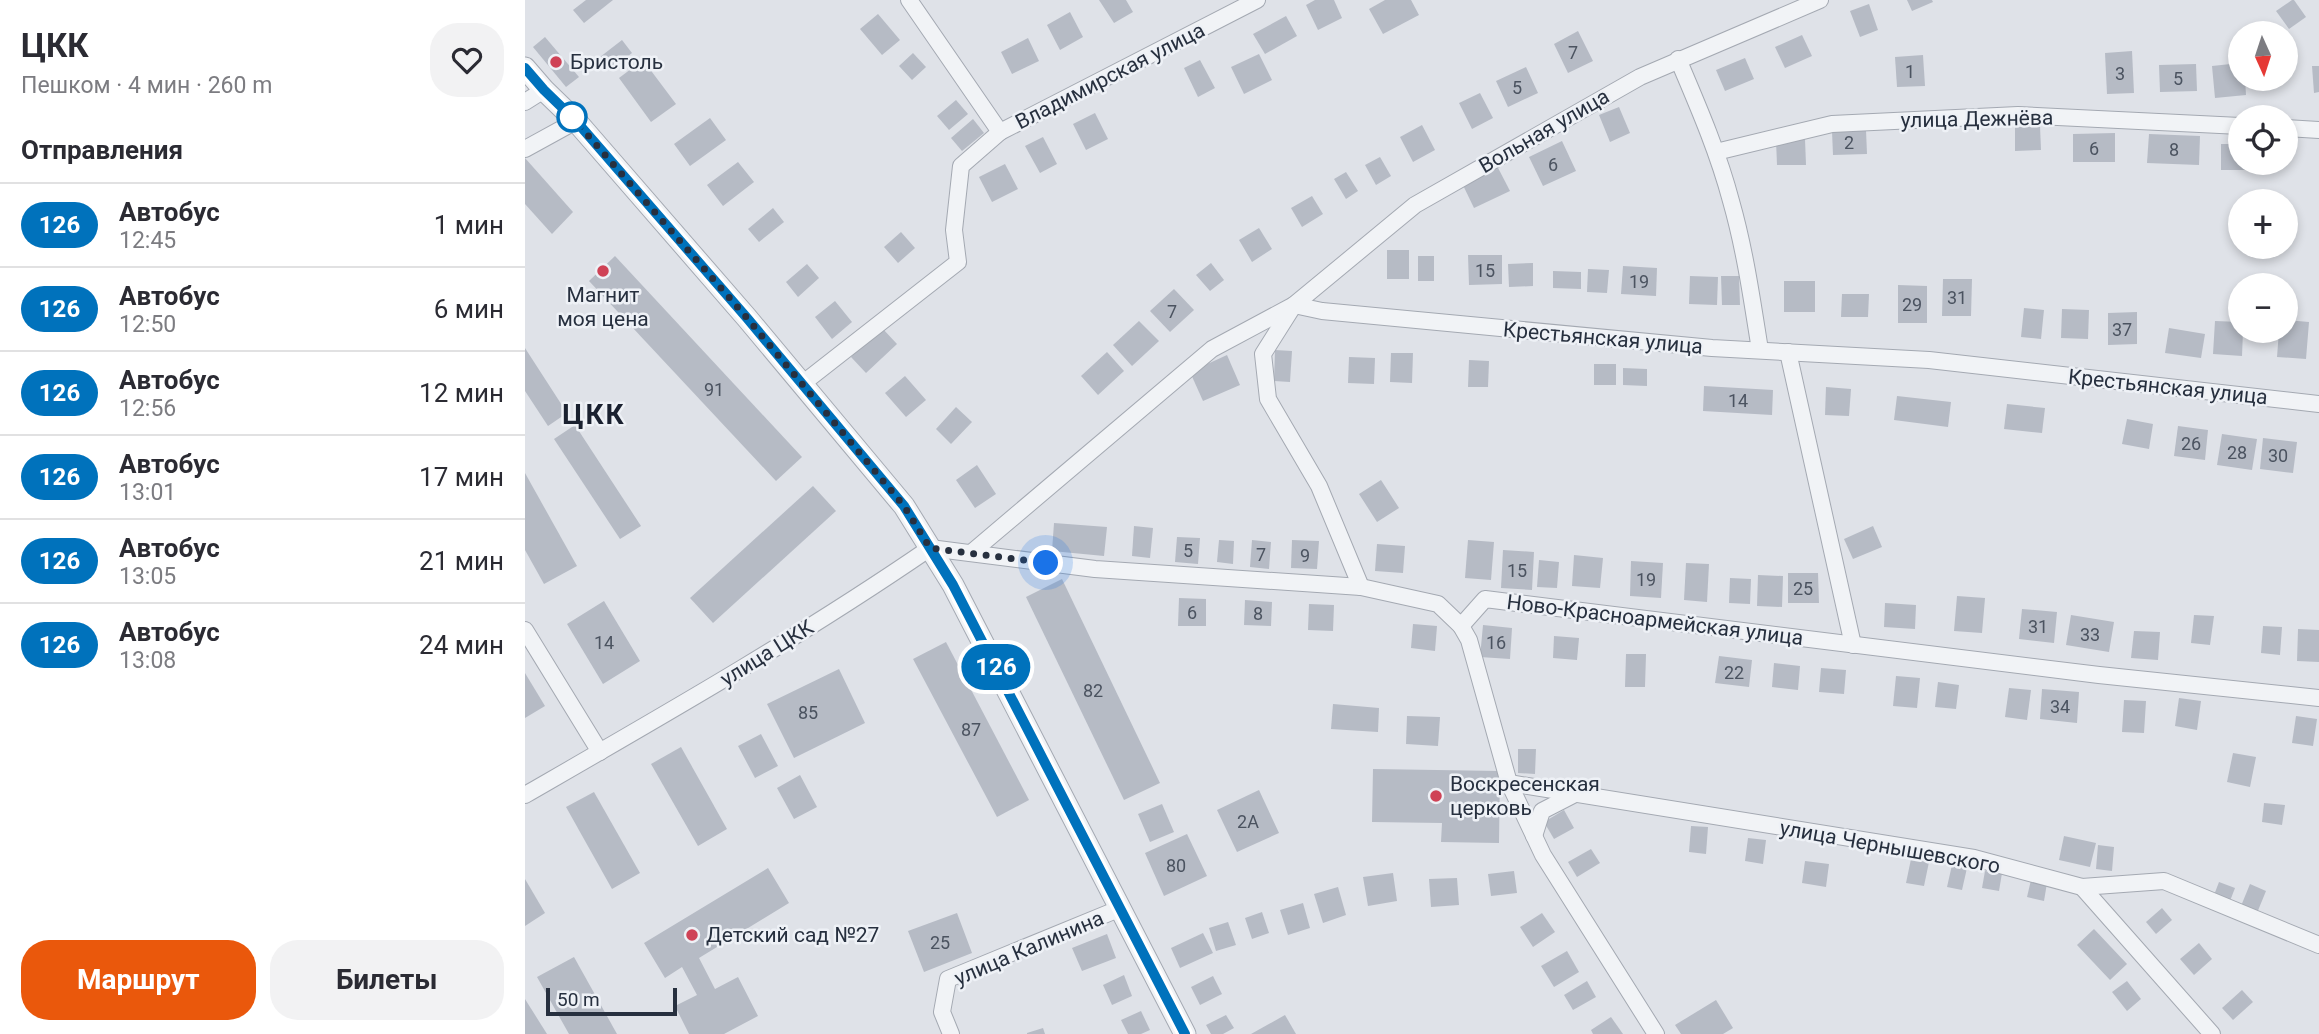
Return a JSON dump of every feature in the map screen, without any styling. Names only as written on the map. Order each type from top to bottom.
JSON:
[{"type":"street","name":"Владимирская улица","points":[[909,0],[1000,132]]},
{"type":"street","name":"Владимирская улица","points":[[802,384],[958,262],[954,230],[961,166],[1000,132],[1257,0]]},
{"type":"street","name":"Вольная улица","points":[[1294,305],[1415,205],[1640,77],[1821,0]]},
{"type":"street","points":[[1678,59],[1716,152],[1731,200],[1745,256],[1760,351]]},
{"type":"street","points":[[525,68],[576,121],[904,506],[953,585],[1185,1034]]},
{"type":"street","points":[[525,102],[544,90]]},
{"type":"street","name":"улица Дежнёва","points":[[1716,152],[1832,124],[2018,115],[2228,125]]},
{"type":"street","points":[[525,149],[576,121]]},
{"type":"street","points":[[2298,129],[2319,130]]},
{"type":"street","points":[[971,553],[1212,349],[1294,305]]},
{"type":"street","points":[[1294,305],[1263,354],[1268,399],[1319,486],[1361,587]]},
{"type":"street","name":"Крестьянская улица","points":[[1294,305],[1322,311],[1551,334],[1760,351],[1929,360],[2319,404]]},
{"type":"street","points":[[1788,352],[1853,645]]},
{"type":"street","points":[[930,548],[1095,569],[1361,587],[1438,604],[1461,626],[1469,640],[1509,783],[1543,855],[1656,1034]]},
{"type":"street","name":"улица ЦКК","points":[[525,795],[717,684],[854,600],[930,548]]},
{"type":"street","name":"Ново-Красноармейская улица","points":[[1461,626],[1485,599],[2099,675],[2319,698]]},
{"type":"street","points":[[525,630],[600,752]]},
{"type":"street","name":"улица Чернышевского","points":[[1509,783],[1975,858],[2082,887],[2164,881],[2319,945]]},
{"type":"street","points":[[1534,836],[1542,811],[1575,794]]},
{"type":"street","points":[[2082,887],[2212,1034]]},
{"type":"street","name":"улица Калинина","points":[[951,1034],[942,1013],[948,979],[1121,908]]},
{"type":"building","points":[[586,0],[613,0],[584,23],[573,10]]},
{"type":"building","points":[[1099,0],[1126,0],[1133,12],[1114,23]]},
{"type":"building","points":[[1315,0],[1334,0],[1342,18],[1318,30],[1306,5]]},
{"type":"building","points":[[1385,0],[1411,0],[1419,15],[1383,34],[1369,9]]},
{"type":"building","points":[[1907,0],[1932,0],[1933,2],[1912,11]]},
{"type":"building","points":[[2294,0],[2306,17],[2298,23],[2283,21],[2276,11]]},
{"type":"building","points":[[1869,4],[1878,30],[1860,37],[1850,11]]},
{"type":"building","points":[[1070,12],[1083,37],[1060,50],[1047,25]]},
{"type":"building","points":[[878,14],[900,40],[882,55],[860,29]]},
{"type":"building","points":[[1286,16],[1297,36],[1265,54],[1253,34]]},
{"type":"building","points":[[1578,31],[1593,61],[1568,73],[1554,44]]},
{"type":"building","points":[[1802,35],[1812,56],[1785,68],[1775,47]]},
{"type":"building","name":"Бристоль","points":[[545,37],[579,77],[566,87],[533,47]]},
{"type":"building","points":[[1028,38],[1039,61],[1012,74],[1001,52]]},
{"type":"building","points":[[622,40],[632,53],[610,70],[600,57]]},
{"type":"building","points":[[2132,51],[2134,93],[2107,94],[2105,53]]},
{"type":"building","points":[[913,53],[926,67],[912,80],[899,66]]},
{"type":"building","points":[[1259,54],[1272,80],[1244,94],[1231,67]]},
{"type":"building","points":[[1923,55],[1925,86],[1897,87],[1895,57]]},
{"type":"building","points":[[1745,58],[1754,79],[1725,91],[1716,70]]},
{"type":"building","points":[[643,60],[676,104],[651,122],[619,78]]},
{"type":"building","points":[[1200,60],[1215,88],[1198,97],[1184,68]]},
{"type":"building","points":[[2196,64],[2197,91],[2160,92],[2159,65]]},
{"type":"building","points":[[2228,64],[2228,91],[2246,91],[2246,95],[2215,98],[2212,66]]},
{"type":"building","points":[[2312,66],[2319,66],[2319,92],[2314,93]]},
{"type":"building","points":[[1526,67],[1538,93],[1508,107],[1496,81]]},
{"type":"building","points":[[1480,93],[1493,118],[1472,129],[1459,103]]},
{"type":"building","points":[[956,100],[968,114],[949,130],[937,116]]},
{"type":"building","points":[[1619,107],[1630,133],[1610,142],[1599,115]]},
{"type":"building","points":[[1095,113],[1108,139],[1086,150],[1073,124]]},
{"type":"building","points":[[710,118],[726,140],[690,166],[674,144]]},
{"type":"building","points":[[973,119],[984,133],[962,151],[951,138]]},
{"type":"building","points":[[1422,125],[1435,150],[1413,162],[1400,137]]},
{"type":"building","points":[[2040,126],[2041,150],[2015,151],[2015,127]]},
{"type":"building","points":[[1866,130],[1867,154],[1833,155],[1832,131]]},
{"type":"building","points":[[2115,133],[2115,162],[2073,162],[2073,134]]},
{"type":"building","points":[[2149,134],[2200,136],[2199,165],[2147,163]]},
{"type":"building","points":[[1043,137],[1057,164],[1040,173],[1025,146]]},
{"type":"building","points":[[1805,139],[1806,165],[1777,165],[1776,140]]},
{"type":"building","points":[[1562,141],[1576,171],[1543,186],[1529,157]]},
{"type":"building","points":[[2221,144],[2228,144],[2228,170],[2221,170]]},
{"type":"building","points":[[1380,157],[1391,176],[1376,185],[1365,165]]},
{"type":"building","points":[[525,158],[573,212],[552,234],[525,204]]},
{"type":"building","points":[[738,162],[754,182],[723,206],[707,185]]},
{"type":"building","points":[[1495,162],[1510,191],[1474,208],[1460,179]]},
{"type":"building","points":[[1005,164],[1018,189],[992,202],[979,177]]},
{"type":"building","points":[[1346,172],[1358,191],[1346,199],[1334,179]]},
{"type":"building","points":[[1312,196],[1323,214],[1302,227],[1291,208]]},
{"type":"building","points":[[773,208],[784,222],[759,242],[748,229]]},
{"type":"building","points":[[1259,228],[1272,249],[1252,262],[1239,240]]},
{"type":"building","points":[[901,232],[915,248],[898,263],[884,247]]},
{"type":"building","points":[[1387,250],[1409,250],[1409,279],[1387,279]]},
{"type":"building","points":[[1468,255],[1502,255],[1502,284],[1469,285]]},
{"type":"building","points":[[615,256],[802,457],[776,481],[589,281]]},
{"type":"building","points":[[1418,256],[1434,256],[1434,281],[1418,281]]},
{"type":"building","points":[[1211,263],[1224,280],[1210,291],[1196,275]]},
{"type":"building","points":[[1533,263],[1533,286],[1509,287],[1508,264]]},
{"type":"building","points":[[807,264],[819,278],[798,297],[786,282]]},
{"type":"building","points":[[1623,266],[1657,268],[1656,296],[1621,294]]},
{"type":"building","points":[[1588,269],[1609,270],[1607,293],[1587,292]]},
{"type":"building","points":[[1553,271],[1581,272],[1581,289],[1553,288]]},
{"type":"building","points":[[1690,276],[1718,277],[1717,305],[1689,304]]},
{"type":"building","points":[[1721,276],[1739,276],[1740,305],[1722,305]]},
{"type":"building","points":[[1943,279],[1972,279],[1971,316],[1942,316]]},
{"type":"building","points":[[1784,281],[1815,281],[1815,312],[1784,312]]},
{"type":"building","points":[[1898,285],[1927,286],[1927,323],[1898,323]]},
{"type":"building","points":[[1174,289],[1194,310],[1170,332],[1150,311]]},
{"type":"building","points":[[1842,294],[1869,294],[1868,317],[1841,317]]},
{"type":"building","points":[[835,301],[852,322],[832,339],[815,317]]},
{"type":"building","points":[[2024,308],[2044,310],[2041,339],[2021,337]]},
{"type":"building","points":[[2062,309],[2089,310],[2088,339],[2061,338]]},
{"type":"building","points":[[2137,312],[2137,344],[2108,345],[2108,313]]},
{"type":"building","points":[[1139,321],[1159,341],[1132,366],[1113,345]]},
{"type":"building","points":[[2215,321],[2228,322],[2228,343],[2243,343],[2242,356],[2213,354]]},
{"type":"building","points":[[2298,321],[2309,322],[2306,359],[2277,357],[2278,343],[2298,343]]},
{"type":"building","points":[[882,328],[897,344],[866,373],[851,357]]},
{"type":"building","points":[[2169,328],[2205,334],[2201,358],[2165,353]]},
{"type":"building","points":[[525,348],[567,413],[548,426],[525,391]]},
{"type":"building","points":[[1275,350],[1292,351],[1290,382],[1274,381]]},
{"type":"building","points":[[1107,352],[1124,371],[1098,395],[1081,376]]},
{"type":"building","points":[[1391,353],[1413,353],[1412,383],[1390,382]]},
{"type":"building","points":[[1227,355],[1240,385],[1203,401],[1190,372]]},
{"type":"building","points":[[1349,357],[1375,358],[1374,384],[1348,383]]},
{"type":"building","points":[[1469,360],[1489,361],[1488,387],[1468,387]]},
{"type":"building","points":[[1594,364],[1616,364],[1616,385],[1594,385]]},
{"type":"building","points":[[1623,368],[1647,369],[1647,386],[1623,385]]},
{"type":"building","points":[[905,376],[926,400],[906,417],[885,393]]},
{"type":"building","points":[[1704,386],[1773,390],[1772,415],[1703,411]]},
{"type":"building","points":[[1826,387],[1851,389],[1849,416],[1825,415]]},
{"type":"building","points":[[1897,396],[1951,402],[1948,427],[1894,420]]},
{"type":"building","points":[[2007,404],[2045,408],[2042,433],[2004,429]]},
{"type":"building","points":[[956,407],[972,422],[951,444],[936,429]]},
{"type":"building","points":[[2127,419],[2153,424],[2149,449],[2122,444]]},
{"type":"building","points":[[575,425],[641,526],[620,539],[554,439]]},
{"type":"building","points":[[2178,426],[2208,430],[2205,460],[2174,456]]},
{"type":"building","points":[[2222,434],[2257,439],[2252,470],[2217,465]]},
{"type":"building","points":[[2263,438],[2297,442],[2293,473],[2260,469]]},
{"type":"building","points":[[977,465],[996,494],[975,508],[956,480]]},
{"type":"building","points":[[525,473],[577,566],[544,584],[525,550]]},
{"type":"building","points":[[1381,480],[1399,508],[1377,522],[1359,494]]},
{"type":"building","points":[[813,486],[836,511],[713,623],[690,598]]},
{"type":"building","points":[[1054,523],[1107,527],[1104,556],[1052,551]]},
{"type":"building","points":[[1134,526],[1153,528],[1150,558],[1132,556]]},
{"type":"building","points":[[1873,526],[1882,547],[1853,559],[1844,539]]},
{"type":"building","points":[[1177,537],[1200,538],[1198,564],[1175,562]]},
{"type":"building","points":[[1219,540],[1234,541],[1233,564],[1217,562]]},
{"type":"building","points":[[1252,540],[1271,542],[1269,569],[1250,567]]},
{"type":"building","points":[[1292,540],[1319,541],[1317,569],[1291,568]]},
{"type":"building","points":[[1468,540],[1494,542],[1491,580],[1465,578]]},
{"type":"building","points":[[1377,544],[1405,546],[1403,573],[1375,571]]},
{"type":"building","points":[[1503,550],[1534,552],[1532,590],[1501,588]]},
{"type":"building","points":[[1574,555],[1603,558],[1600,588],[1572,586]]},
{"type":"building","points":[[1539,560],[1559,562],[1557,588],[1537,587]]},
{"type":"building","points":[[1631,561],[1663,563],[1661,598],[1630,596]]},
{"type":"building","points":[[1686,563],[1709,564],[1707,602],[1684,600]]},
{"type":"building","points":[[1788,573],[1818,573],[1819,603],[1788,603]]},
{"type":"building","points":[[1758,575],[1783,576],[1782,607],[1757,606]]},
{"type":"building","points":[[1730,578],[1751,579],[1750,604],[1729,603]]},
{"type":"building","points":[[1062,579],[1160,783],[1124,800],[1026,597]]},
{"type":"building","points":[[1957,596],[1985,598],[1982,633],[1954,631]]},
{"type":"building","points":[[1179,598],[1206,599],[1206,626],[1178,626]]},
{"type":"building","points":[[1245,600],[1272,602],[1271,626],[1244,625]]},
{"type":"building","points":[[604,601],[640,661],[603,684],[567,624]]},
{"type":"building","points":[[1885,603],[1916,605],[1915,629],[1884,627]]},
{"type":"building","points":[[1309,604],[1334,605],[1333,631],[1308,630]]},
{"type":"building","points":[[2022,609],[2057,612],[2054,643],[2019,639]]},
{"type":"building","points":[[2071,615],[2114,622],[2109,652],[2066,645]]},
{"type":"building","points":[[2194,615],[2214,616],[2210,645],[2191,643]]},
{"type":"building","points":[[1413,624],[1437,626],[1435,651],[1411,648]]},
{"type":"building","points":[[1483,625],[1512,628],[1510,659],[1480,657]]},
{"type":"building","points":[[2263,626],[2282,627],[2280,655],[2261,653]]},
{"type":"building","points":[[2298,629],[2319,630],[2319,662],[2297,661]]},
{"type":"building","points":[[2134,631],[2160,632],[2158,660],[2131,658]]},
{"type":"building","points":[[1554,636],[1579,638],[1577,660],[1553,658]]},
{"type":"building","points":[[946,642],[1029,800],[997,817],[913,659]]},
{"type":"building","points":[[1626,654],[1646,654],[1645,687],[1625,687]]},
{"type":"building","points":[[1719,656],[1752,660],[1749,687],[1715,683]]},
{"type":"building","points":[[1774,663],[1800,666],[1798,690],[1772,687]]},
{"type":"building","points":[[1821,668],[1846,670],[1844,694],[1819,692]]},
{"type":"building","points":[[839,669],[865,723],[794,758],[767,704]]},
{"type":"building","points":[[525,673],[545,706],[525,718]]},
{"type":"building","points":[[1896,676],[1920,678],[1917,708],[1893,706]]},
{"type":"building","points":[[1938,682],[1959,685],[1956,709],[1935,707]]},
{"type":"building","points":[[2009,688],[2031,690],[2027,720],[2005,717]]},
{"type":"building","points":[[2042,689],[2079,692],[2077,723],[2040,719]]},
{"type":"building","points":[[2179,698],[2201,701],[2197,730],[2175,726]]},
{"type":"building","points":[[2124,700],[2146,701],[2144,733],[2122,732]]},
{"type":"building","points":[[1333,704],[1379,708],[1378,732],[1331,729]]},
{"type":"building","points":[[1407,716],[1440,717],[1438,746],[1406,744]]},
{"type":"building","points":[[2296,716],[2317,719],[2313,746],[2292,743]]},
{"type":"building","points":[[761,734],[778,766],[755,778],[738,746]]},
{"type":"building","points":[[681,747],[727,829],[698,846],[651,764]]},
{"type":"building","points":[[1518,749],[1536,749],[1535,774],[1518,773]]},
{"type":"building","points":[[2233,753],[2256,757],[2250,787],[2227,782]]},
{"type":"building","name":"Воскресенская церковь","points":[[1373,769],[1500,771],[1499,843],[1441,842],[1442,823],[1372,822]]},
{"type":"building","points":[[800,775],[817,807],[794,819],[777,788]]},
{"type":"building","points":[[1259,790],[1279,833],[1237,852],[1217,810]]},
{"type":"building","points":[[594,792],[640,873],[612,889],[566,807]]},
{"type":"building","points":[[2264,803],[2285,805],[2282,825],[2262,822]]},
{"type":"building","points":[[1162,804],[1174,832],[1150,842],[1138,814]]},
{"type":"building","points":[[1564,810],[1574,828],[1554,839],[1544,822]]},
{"type":"building","points":[[1691,826],[1708,827],[1706,854],[1689,852]]},
{"type":"building","points":[[1187,834],[1207,876],[1164,896],[1145,853]]},
{"type":"building","points":[[2064,836],[2096,843],[2090,867],[2059,860]]},
{"type":"building","points":[[1748,838],[1766,840],[1763,864],[1745,861]]},
{"type":"building","points":[[2098,845],[2114,847],[2112,871],[2096,869]]},
{"type":"building","points":[[1591,849],[1600,863],[1577,877],[1568,862]]},
{"type":"building","points":[[1911,859],[1929,862],[1924,886],[1906,883]]},
{"type":"building","points":[[1805,861],[1829,864],[1826,887],[1802,883]]},
{"type":"building","points":[[1952,865],[1967,868],[1962,890],[1947,887]]},
{"type":"building","points":[[768,868],[789,903],[699,958],[715,989],[738,977],[758,1016],[724,1034],[689,1034],[675,1006],[697,995],[682,967],[665,978],[644,943]]},
{"type":"building","points":[[1514,871],[1517,893],[1491,896],[1488,874]]},
{"type":"building","points":[[1985,871],[2002,873],[1999,891],[1982,888]]},
{"type":"building","points":[[1393,873],[1397,901],[1368,906],[1363,877]]},
{"type":"building","points":[[1457,878],[1459,905],[1431,907],[1429,879]]},
{"type":"building","points":[[525,879],[545,913],[525,926]]},
{"type":"building","points":[[2031,880],[2047,883],[2044,901],[2027,897]]},
{"type":"building","points":[[2219,882],[2235,888],[2230,901],[2214,895]]},
{"type":"building","points":[[2250,884],[2266,891],[2257,913],[2241,906]]},
{"type":"building","points":[[1338,887],[1346,915],[1323,923],[1314,894]]},
{"type":"building","points":[[1303,903],[1310,928],[1288,935],[1280,910]]},
{"type":"building","points":[[2162,908],[2172,920],[2156,934],[2146,922]]},
{"type":"building","points":[[1262,912],[1269,933],[1252,939],[1245,918]]},
{"type":"building","points":[[957,913],[972,953],[924,972],[908,931]]},
{"type":"building","points":[[1542,913],[1555,932],[1533,947],[1520,927]]},
{"type":"building","points":[[1228,922],[1236,945],[1216,951],[1209,928]]},
{"type":"building","points":[[2094,929],[2127,964],[2110,980],[2077,945]]},
{"type":"building","points":[[1203,933],[1213,953],[1180,968],[1171,948]]},
{"type":"building","points":[[1107,934],[1116,958],[1082,971],[1072,948]]},
{"type":"building","points":[[2199,943],[2212,959],[2194,975],[2180,959]]},
{"type":"building","points":[[1567,951],[1579,972],[1554,987],[1541,966]]},
{"type":"building","points":[[574,957],[617,1034],[569,1034],[537,977]]},
{"type":"building","points":[[1124,975],[1132,996],[1112,1005],[1103,985]]},
{"type":"building","points":[[1213,976],[1222,994],[1200,1005],[1191,987]]},
{"type":"building","points":[[1587,981],[1596,997],[1573,1010],[1564,995]]},
{"type":"building","points":[[2127,981],[2141,999],[2127,1011],[2112,992]]},
{"type":"building","points":[[2242,990],[2253,1002],[2233,1020],[2222,1008]]},
{"type":"building","points":[[525,999],[547,1034],[525,1034]]},
{"type":"building","points":[[1716,1000],[1733,1028],[1723,1034],[1681,1034],[1675,1025]]},
{"type":"building","points":[[1141,1011],[1150,1030],[1141,1034],[1128,1034],[1121,1020]]},
{"type":"building","points":[[1226,1015],[1234,1028],[1223,1034],[1211,1034],[1206,1025]]},
{"type":"building","points":[[1285,1015],[1296,1034],[1251,1034]]},
{"type":"building","points":[[1611,1017],[1623,1034],[1593,1034],[1591,1030]]},
{"type":"building","points":[[1043,1028],[1045,1034],[1027,1034],[1027,1033]]},
{"type":"bus line","name":"126","points":[[525,68],[576,121],[747,318],[904,506],[953,585],[1185,1034]]},
{"type":"place","name":"Бристоль","points":[[556,62]]},
{"type":"place","name":"Магнит моя цена","points":[[603,271]]},
{"type":"place","name":"Воскресенская церковь","points":[[1436,796]]},
{"type":"place","name":"Детский сад №27","points":[[692,935]]},
{"type":"district","name":"ЦКК","points":[[594,414]]},
{"type":"route","points":[[572,117],[747,318],[904,506],[930,548],[1046,563]]}]
